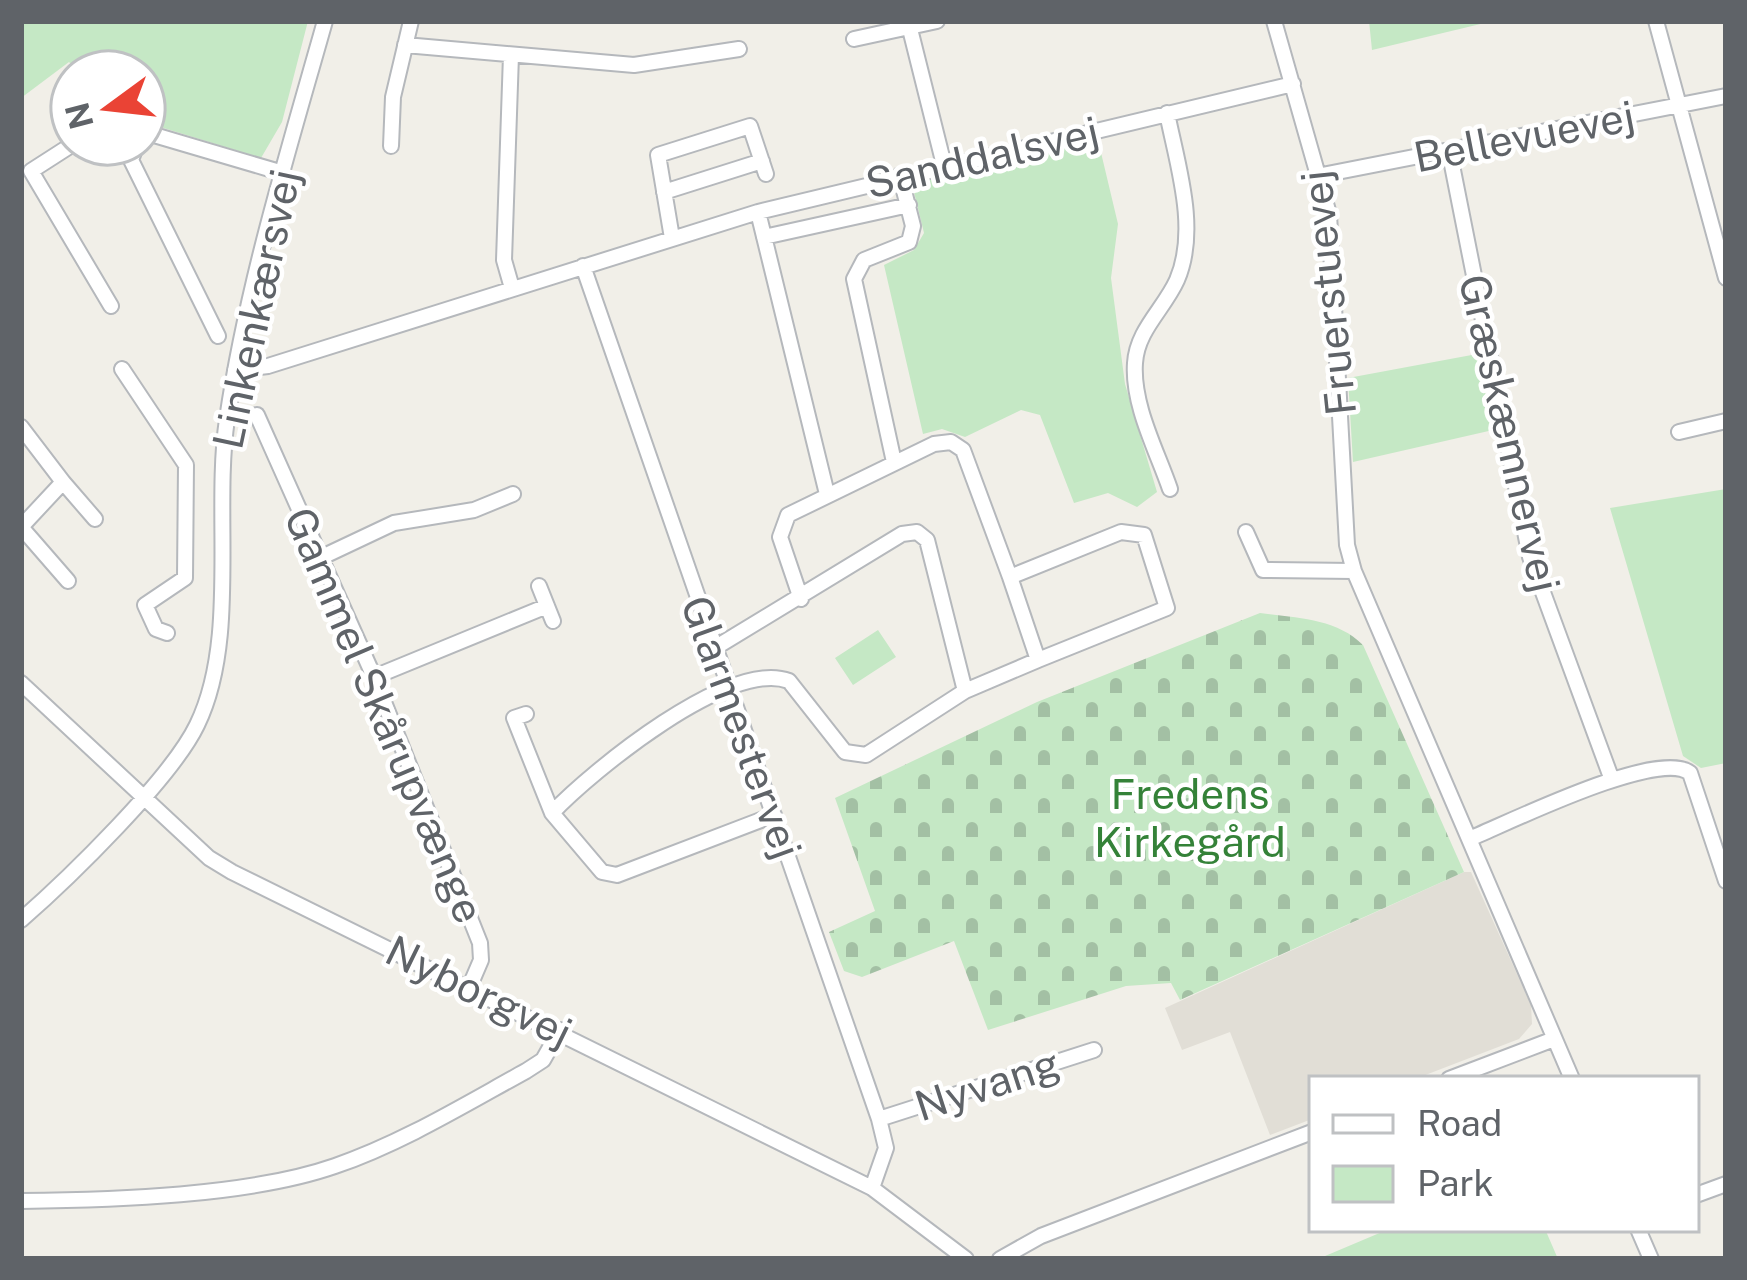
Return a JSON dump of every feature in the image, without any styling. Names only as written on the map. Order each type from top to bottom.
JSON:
[{"type":"street","name":"Linkenkærsvej","points":[[21,920],[57,889],[178,757],[208,698],[217,646],[220,526],[235,370],[325,21]]},
{"type":"street","points":[[391,146],[393,97],[411,21]]},
{"type":"street","points":[[854,39],[938,21]]},
{"type":"street","name":"Fruerstuevej","points":[[1274,21],[1322,175],[1329,214],[1347,545],[1354,571],[1570,1076]]},
{"type":"street","points":[[1656,21],[1726,278]]},
{"type":"street","points":[[910,29],[944,165]]},
{"type":"street","points":[[405,45],[634,65],[739,49]]},
{"type":"street","points":[[511,55],[504,260],[512,288]]},
{"type":"street","name":"Sanddalsvej","points":[[235,370],[268,367],[758,212],[1293,84]]},
{"type":"street","name":"Bellevuevej","points":[[1322,175],[1726,96]]},
{"type":"street","points":[[1167,113],[1185,212],[1185,244],[1178,279],[1143,333],[1135,360],[1136,390],[1170,489]]},
{"type":"street","points":[[664,192],[764,167],[750,126],[658,155],[664,192],[672,238]]},
{"type":"street","points":[[168,139],[283,173]]},
{"type":"street","name":"Græskæmnervej","points":[[1449,150],[1530,557],[1612,779]]},
{"type":"street","points":[[48,160],[32,171],[111,306]]},
{"type":"street","points":[[135,168],[218,336]]},
{"type":"street","points":[[894,462],[854,279],[864,260],[901,250],[909,242],[909,205],[900,175]]},
{"type":"street","points":[[764,237],[909,205]]},
{"type":"street","points":[[758,212],[827,494]]},
{"type":"street","name":"Glarmestervej","points":[[583,266],[879,1119],[886,1148],[872,1188]]},
{"type":"street","points":[[122,369],[186,465],[185,578],[145,605],[156,628],[167,633]]},
{"type":"street","name":"Gammel Skårupvænge","points":[[256,415],[263,447],[322,557],[374,677],[480,943],[481,960],[470,988]]},
{"type":"street","points":[[1679,432],[1726,421]]},
{"type":"street","points":[[21,427],[95,519]]},
{"type":"street","points":[[801,598],[781,525],[788,514],[934,444],[952,442],[963,450],[1038,659]]},
{"type":"street","points":[[63,482],[21,527],[68,581]]},
{"type":"street","points":[[322,557],[394,523],[474,510],[513,494]]},
{"type":"street","points":[[187,526],[220,526]]},
{"type":"street","points":[[713,649],[902,534],[917,532],[926,539],[965,691]]},
{"type":"street","points":[[552,813],[576,788],[698,700],[776,676],[789,681],[845,752],[856,757],[965,691],[1167,608],[1144,535],[1121,532],[1010,577]]},
{"type":"street","points":[[1246,532],[1263,570],[1354,571]]},
{"type":"street","points":[[374,677],[550,613],[539,586]]},
{"type":"street","name":"Nyborgvej","points":[[21,683],[232,872],[872,1188],[966,1259]]},
{"type":"street","points":[[526,714],[514,718],[552,813],[602,872],[617,875],[774,815]]},
{"type":"street","points":[[1469,839],[1612,779],[1684,767],[1726,881]]},
{"type":"street","points":[[21,1202],[269,1182],[329,1168],[384,1148],[526,1071],[543,1060],[560,1030]]},
{"type":"street","points":[[1458,1076],[1554,1039]]},
{"type":"street","name":"Nyvang","points":[[879,1119],[1094,1050]]},
{"type":"street","points":[[1000,1259],[1041,1236],[1309,1133]]},
{"type":"shaded area","points":[[1471,872],[1531,1005],[1532,1024],[1519,1039],[1423,1076],[1309,1076],[1309,1120],[1270,1135],[1230,1032],[1182,1050],[1165,1008]]},
{"type":"green space","points":[[21,21],[308,21],[282,122],[261,158],[168,129],[168,48],[48,48],[48,78],[21,98]]},
{"type":"green space","points":[[1369,21],[1493,21],[1372,50]]},
{"type":"green space","points":[[1098,140],[1118,224],[1111,278],[1125,384],[1157,492],[1137,507],[1108,493],[1074,503],[1040,415],[1021,410],[965,437],[942,429],[923,434],[884,265],[914,250],[924,233],[912,184]]},
{"type":"green space","points":[[1477,354],[1493,430],[1353,462],[1348,378]]},
{"type":"green space","points":[[1726,489],[1726,763],[1701,768],[1683,756],[1610,508]]},
{"type":"green space","name":"Fredens Kirkegård","points":[[1260,613],[1328,624],[1363,645],[1464,872],[1180,1000],[1171,983],[1126,986],[988,1030],[954,941],[862,977],[844,971],[829,932],[875,911],[835,798],[1037,702]]},
{"type":"green space","points":[[878,630],[896,657],[853,685],[835,658]]},
{"type":"green space","points":[[1382,1232],[1546,1232],[1558,1259],[1318,1259]]}]
